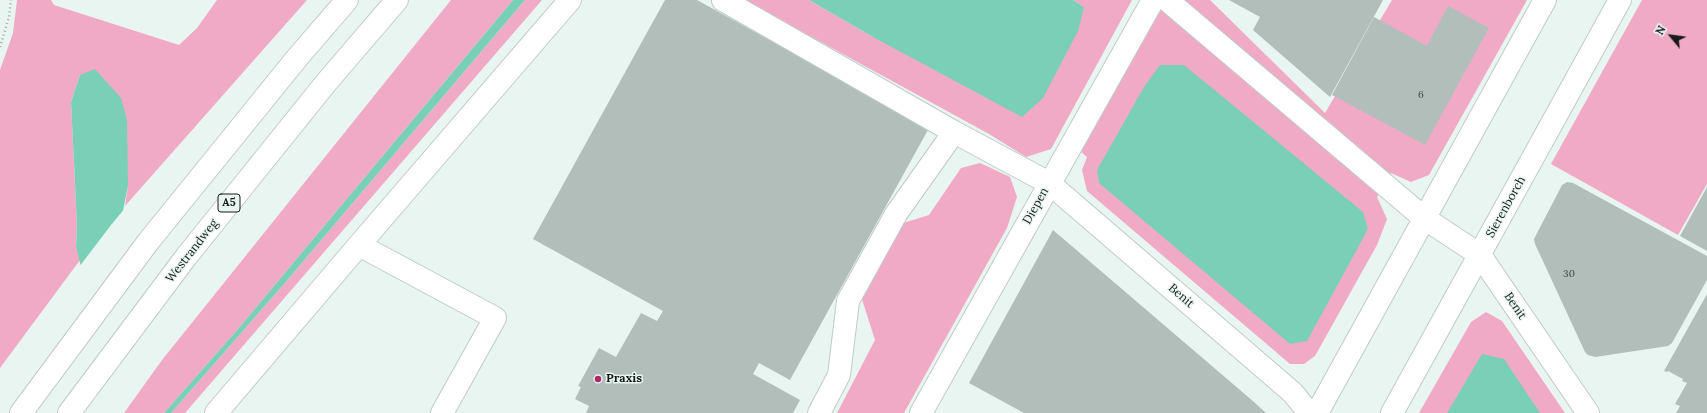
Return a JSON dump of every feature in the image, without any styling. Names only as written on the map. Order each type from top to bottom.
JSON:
[{"type":"main road","points":[[21,413],[148,242],[297,58],[347,0]]},
{"type":"main road","name":"Westrandweg","points":[[68,413],[191,250],[325,84],[397,0]]},
{"type":"main road","points":[[216,413],[570,0]]},
{"type":"main road","name":"Benit","points":[[723,0],[954,132],[1049,183],[1293,393],[1309,413]]},
{"type":"main road","name":"Diepen","points":[[921,413],[1153,0]]},
{"type":"main road","name":"Benit","points":[[1167,0],[1424,218],[1480,255],[1588,413]]},
{"type":"main road","points":[[1317,413],[1545,0]]},
{"type":"main road","name":"Sierenborch","points":[[1392,413],[1620,0]]},
{"type":"main road","points":[[819,413],[839,375],[848,301],[896,214],[954,132]]},
{"type":"main road","points":[[359,245],[495,318],[442,413]]},
{"type":"path","points":[[0,47],[9,17],[12,0]]},
{"type":"shaded area","points":[[17,0],[51,0],[54,5],[179,45],[197,28],[217,0],[307,0],[125,206],[128,186],[80,75],[71,102],[77,224],[76,247],[80,260],[0,368],[0,70],[13,33]]},
{"type":"shaded area","points":[[451,0],[513,0],[238,329],[164,413],[124,413],[162,360]]},
{"type":"shaded area","points":[[513,0],[525,0],[284,284],[171,413],[164,413],[238,329]]},
{"type":"shaded area","points":[[525,0],[542,0],[185,413],[171,413],[284,284]]},
{"type":"shaded area","points":[[744,0],[809,0],[873,37],[1084,7],[1073,0],[1132,0],[1051,149],[1026,157],[989,134]]},
{"type":"shaded area","points":[[809,0],[1073,0],[1084,7],[1078,31],[1043,98],[1022,117],[873,37]]},
{"type":"shaded area","points":[[1163,0],[1210,0],[1325,113],[1392,0],[1527,0],[1429,175],[1411,182],[1391,173],[1377,197],[1387,219],[1377,245],[1315,356],[1304,364],[1290,364],[1087,191],[1082,170],[1087,157],[1079,150]]},
{"type":"shaded area","points":[[1642,0],[1707,0],[1707,184],[1678,235],[1551,164]]},
{"type":"shaded area","points":[[1160,65],[1184,65],[1363,212],[1368,229],[1307,341],[1290,344],[1099,183],[1097,170],[1144,87]]},
{"type":"shaded area","points":[[95,69],[121,98],[127,120],[128,186],[115,250],[83,275],[76,247],[77,224],[71,102],[80,75]]},
{"type":"shaded area","points":[[980,163],[1010,177],[1017,197],[1007,228],[904,413],[837,413],[875,340],[860,293],[900,224],[929,215],[961,168]]},
{"type":"shaded area","points":[[1486,312],[1502,321],[1565,413],[1419,413],[1471,322]]},
{"type":"shaded area","points":[[1482,354],[1504,359],[1540,413],[1447,413]]},
{"type":"pier","points":[[126,207],[117,251],[85,277],[82,277],[79,267]]},
{"type":"building","points":[[665,0],[697,0],[929,128],[790,380],[759,363],[753,374],[800,400],[793,413],[586,413],[589,406],[575,399],[581,387],[578,386],[599,348],[616,357],[641,313],[657,321],[663,311],[533,239]]},
{"type":"building","points":[[1229,0],[1383,0],[1330,97],[1253,30],[1260,17]]},
{"type":"building","points":[[1448,6],[1489,28],[1425,145],[1332,95],[1374,17],[1427,46]]},
{"type":"building","points":[[1567,182],[1573,183],[1707,256],[1707,280],[1672,343],[1668,346],[1595,357],[1588,355],[1585,352],[1534,239],[1562,185]]},
{"type":"building","points":[[1707,187],[1707,251],[1680,236]]},
{"type":"building","points":[[1053,230],[1266,413],[1024,413],[969,383]]},
{"type":"building","points":[[1707,294],[1707,413],[1676,413],[1680,406],[1675,404],[1687,383],[1682,381],[1683,379],[1668,371],[1664,371]]},
{"type":"place","name":"Praxis","points":[[598,379]]}]
